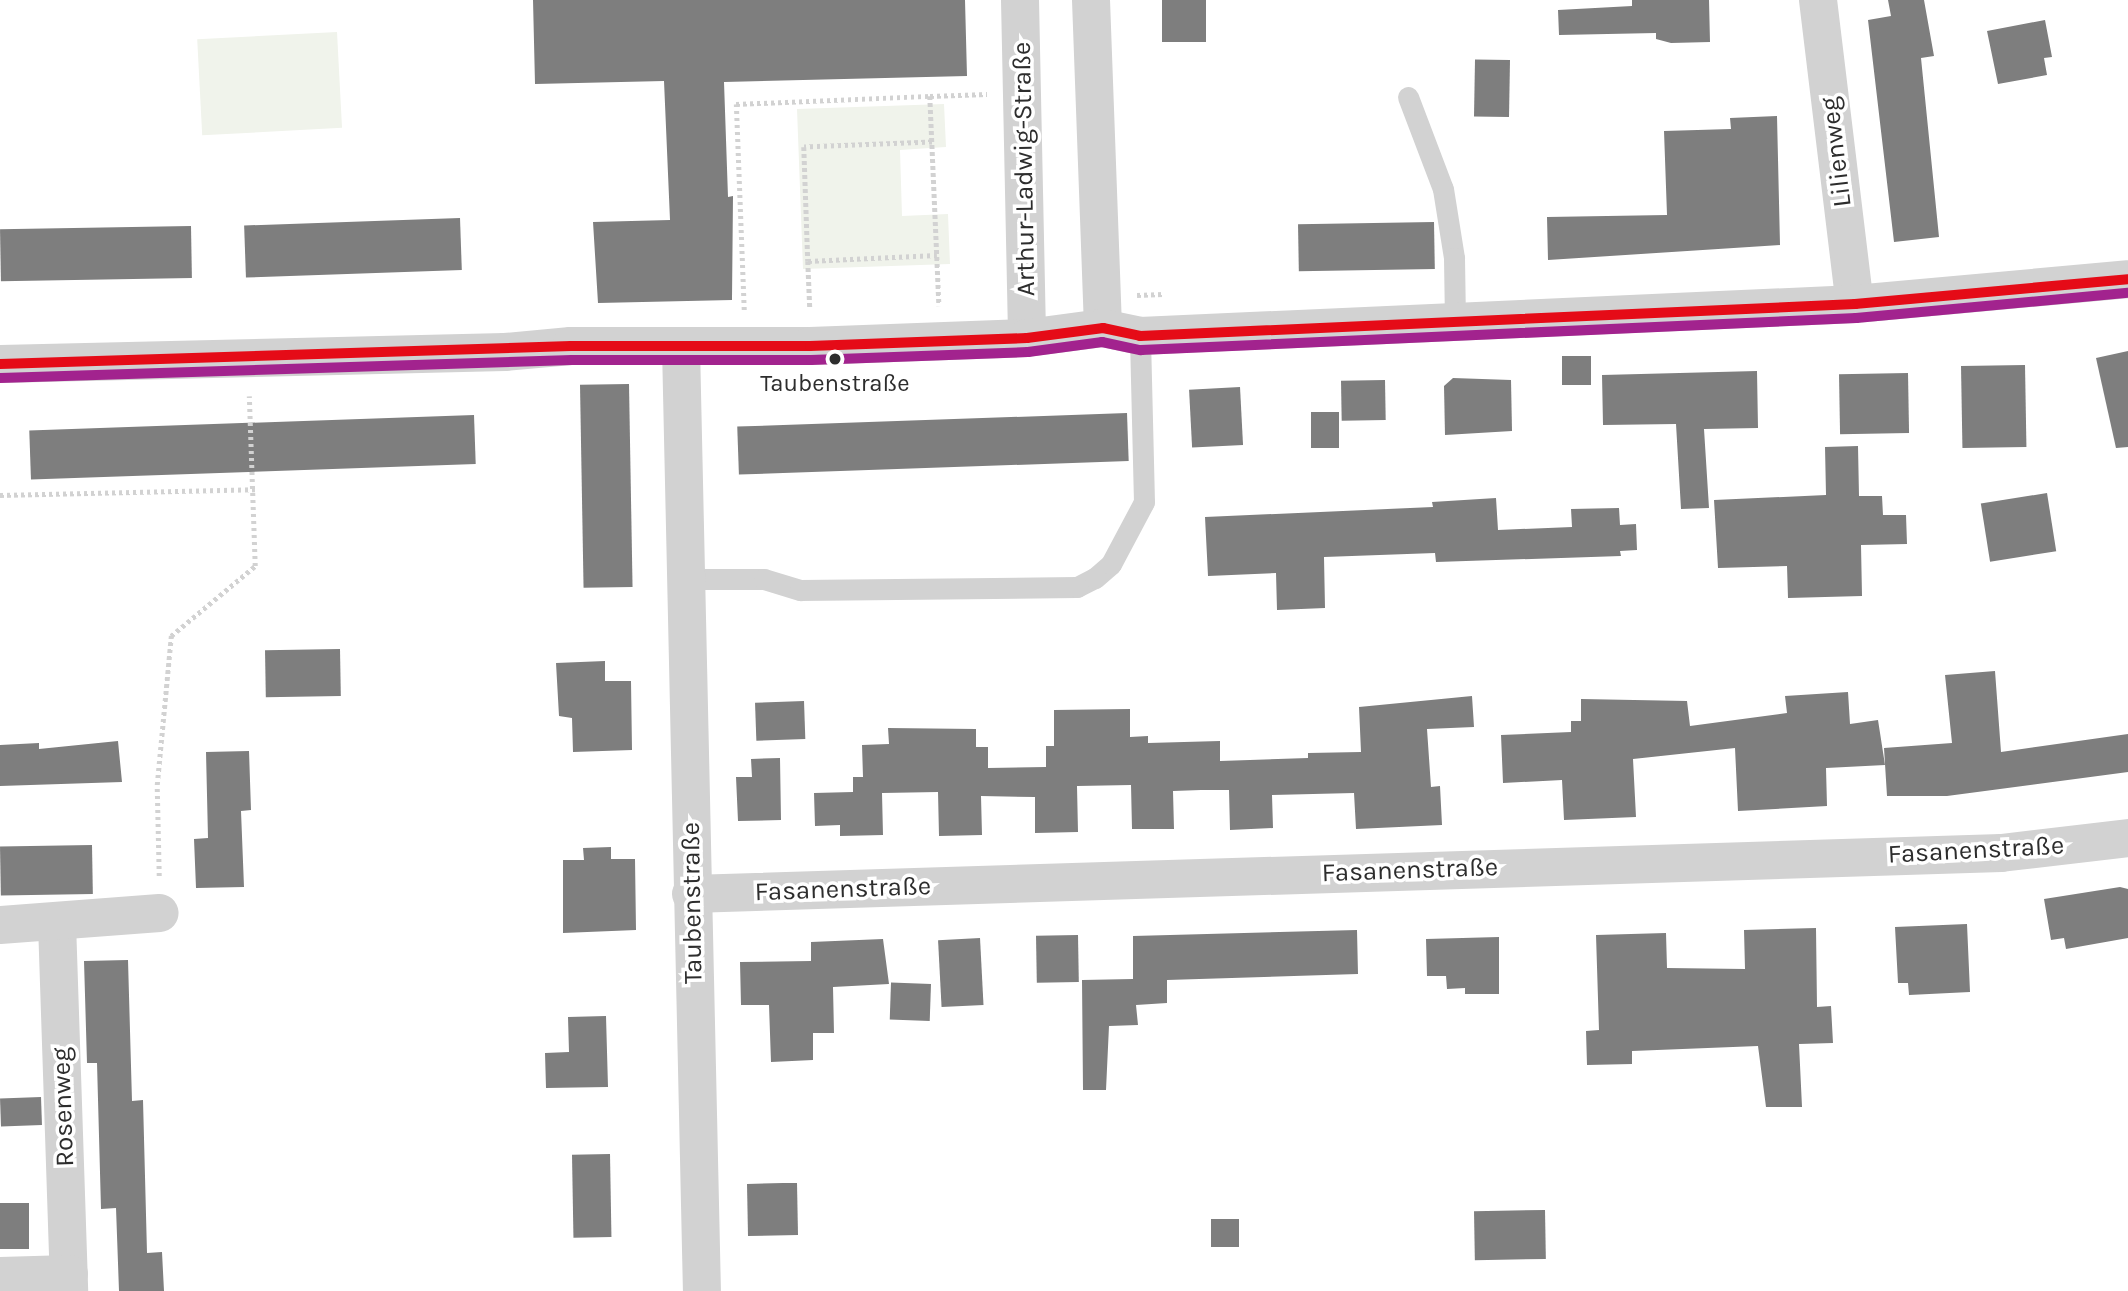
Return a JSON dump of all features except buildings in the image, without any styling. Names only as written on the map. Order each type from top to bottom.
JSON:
[{"type":"street","name":"Arthur-Ladwig-Straße","points":[[1020,0],[1027,338]]},
{"type":"street","points":[[1091,0],[1103,328]]},
{"type":"street","name":"Lilienweg","points":[[1818,0],[1855,303]]},
{"type":"street","points":[[0,364],[939,341],[1027,338],[1103,328],[1140,336],[1455,319],[1855,303],[2128,279]]},
{"type":"street","name":"Taubenstraße","points":[[681,347],[691,894],[702,1291]]},
{"type":"street","name":"Fasanenstraße","points":[[691,894],[2001,853],[2128,838]]},
{"type":"street","points":[[0,925],[57,923],[160,913]]},
{"type":"street","name":"Rosenweg","points":[[57,923],[69,1283]]},
{"type":"street","points":[[0,1276],[69,1283]]},
{"type":"lane","points":[[1408,97],[1443,189],[1454,258],[1455,319]]},
{"type":"lane","points":[[685,579],[764,579],[800,590],[1077,587],[1095,578],[1111,564],[1144,502],[1140,336]]},
{"type":"path","points":[[745,346],[736,104],[1023,93]]},
{"type":"path","points":[[930,96],[939,341]]},
{"type":"path","points":[[809,280],[804,147],[932,142]]},
{"type":"path","points":[[808,261],[937,255]]},
{"type":"path","points":[[160,913],[157,785],[171,636],[255,566],[249,388]]},
{"type":"path","points":[[0,495],[254,489]]},
{"type":"shaded area","points":[[337,32],[342,128],[202,135],[197,39]]},
{"type":"shaded area","points":[[944,104],[946,147],[900,150],[902,216],[948,214],[950,264],[803,269],[797,109]]},
{"type":"transit line","points":[[0,364],[571,346],[810,346],[1027,338],[1103,328],[1140,336],[1855,304],[2128,279]]},
{"type":"transit line","points":[[0,378],[572,360],[811,360],[1028,352],[1102,342],[1141,350],[1856,318],[2128,293]]},
{"type":"place","name":"Taubenstraße","points":[[835,359]]}]
